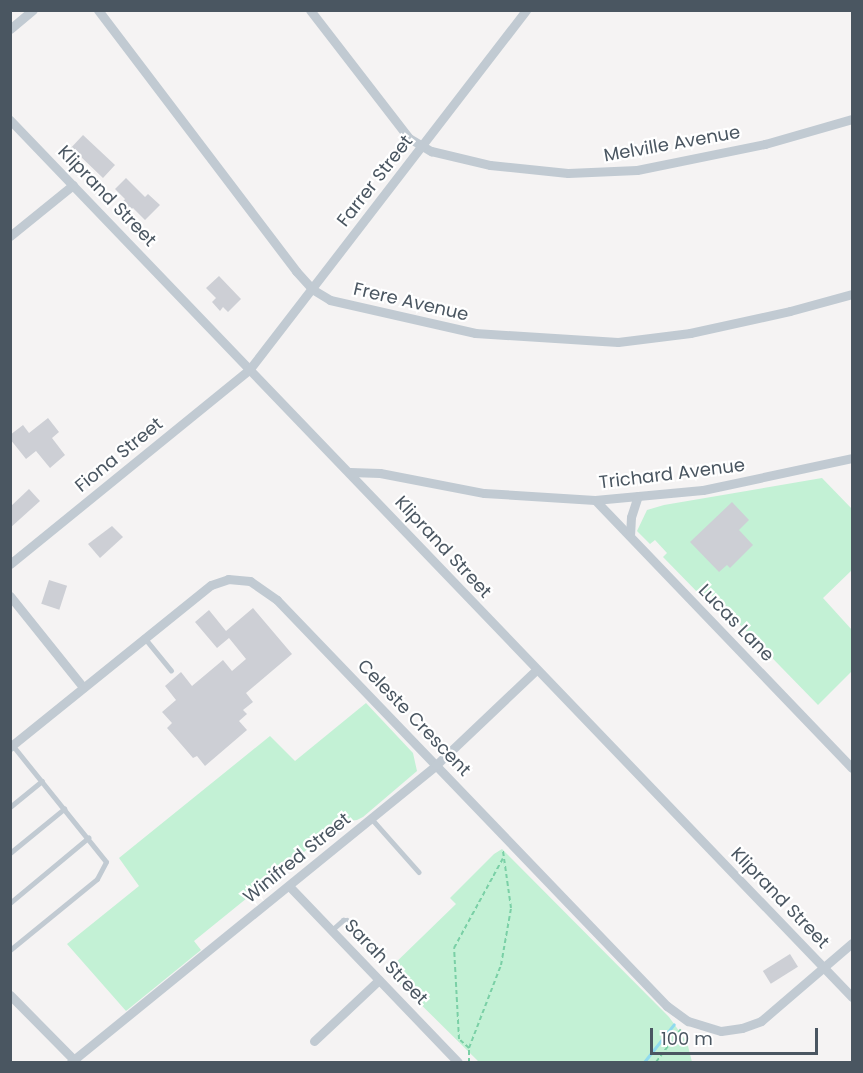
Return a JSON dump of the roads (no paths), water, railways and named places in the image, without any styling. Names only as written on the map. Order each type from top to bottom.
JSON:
[{"type":"street","points":[[10,29],[33,10]]},
{"type":"street","name":"Frere Avenue","points":[[98,10],[312,290],[339,303],[476,333],[618,342],[690,333],[781,314],[852,294]]},
{"type":"street","name":"Melville Avenue","points":[[310,10],[403,132],[422,147],[461,159],[519,169],[609,172],[707,158],[852,119]]},
{"type":"street","name":"Farrer Street","points":[[249,370],[526,10]]},
{"type":"street","name":"Kliprand Street","points":[[10,120],[852,997]]},
{"type":"street","points":[[10,236],[73,185]]},
{"type":"street","name":"Fiona Street","points":[[10,564],[249,370]]},
{"type":"street","name":"Trichard Avenue","points":[[350,472],[380,473],[484,493],[595,500],[733,485],[852,458]]},
{"type":"street","points":[[630,536],[631,517],[638,496]]},
{"type":"street","name":"Lucas Lane","points":[[595,500],[852,768]]},
{"type":"street","name":"Celeste Crescent","points":[[11,746],[211,585],[228,579],[253,582],[277,600],[667,1006],[688,1021],[721,1031],[761,1022],[852,943]]},
{"type":"street","points":[[10,596],[83,687]]},
{"type":"street","name":"Winifred Street","points":[[73,1062],[436,765],[536,670]]},
{"type":"street","name":"Sarah Street","points":[[289,886],[458,1062]]},
{"type":"street","points":[[314,1041],[380,980]]},
{"type":"street","points":[[10,995],[73,1062]]},
{"type":"lane","points":[[144,637],[171,670]]},
{"type":"lane","points":[[10,951],[97,879],[104,870],[106,862],[42,781],[11,746]]},
{"type":"lane","points":[[10,807],[42,781]]},
{"type":"lane","points":[[10,853],[64,809]]},
{"type":"lane","points":[[371,818],[419,872]]},
{"type":"lane","points":[[10,903],[88,838]]},
{"type":"lane","points":[[332,930],[343,920],[347,920],[375,949]]},
{"type":"waterway","points":[[644,1062],[674,1024]]}]
